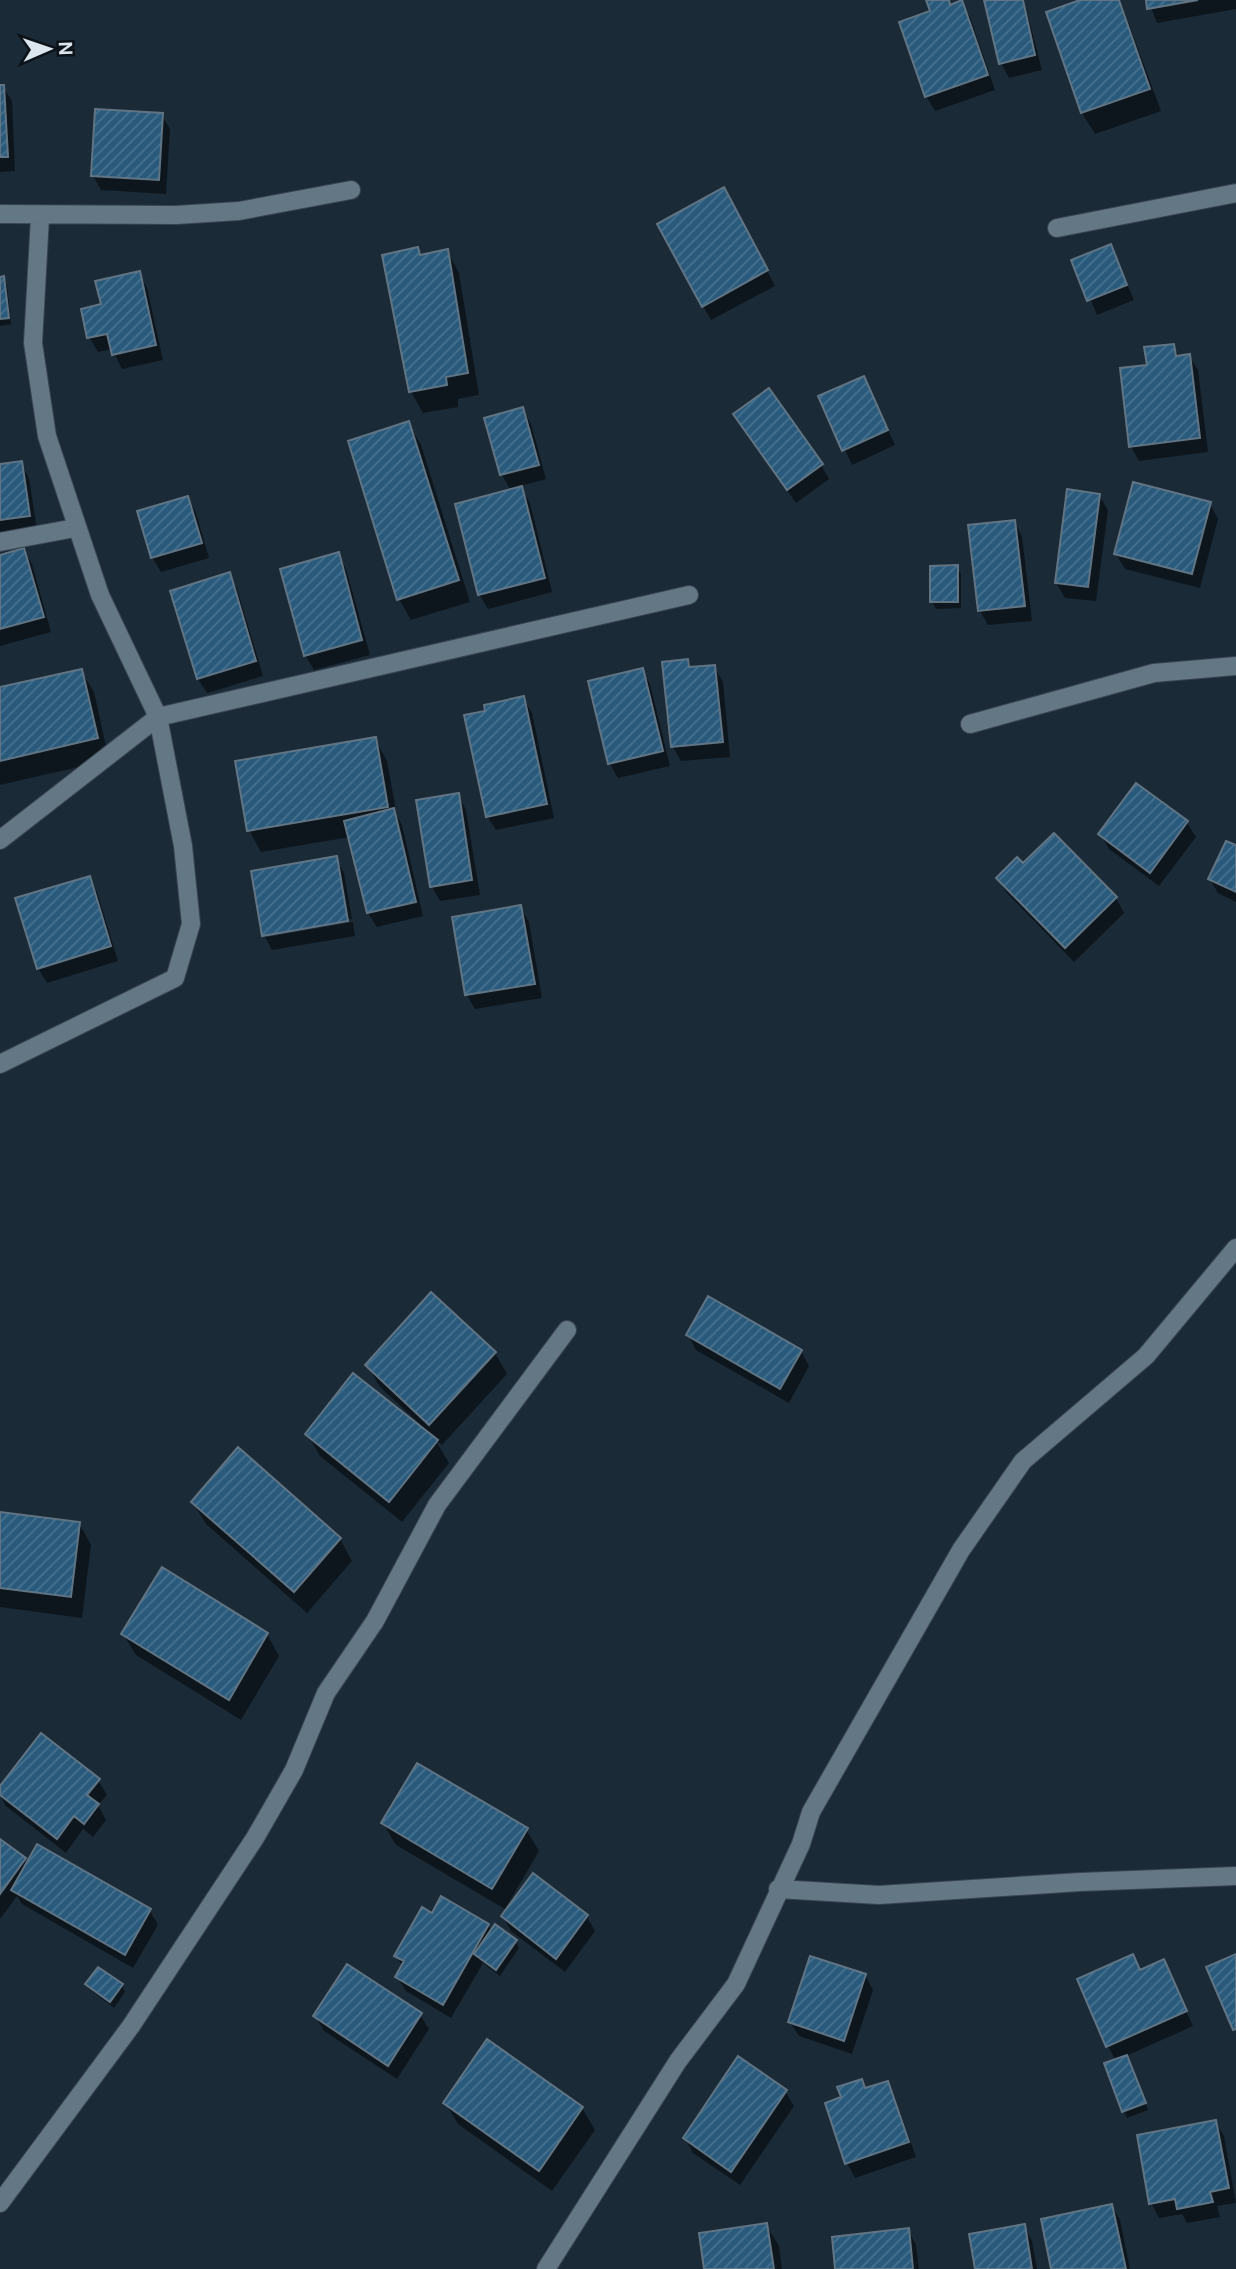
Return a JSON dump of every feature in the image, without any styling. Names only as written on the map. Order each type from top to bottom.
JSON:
[{"type":"street","points":[[0,214],[40,216],[239,211],[351,190]]},
{"type":"street","points":[[1057,228],[1236,193]]},
{"type":"street","points":[[0,1064],[175,978],[191,924],[183,846],[158,717],[100,595],[75,528],[47,436],[33,344],[40,216]]},
{"type":"street","points":[[0,542],[75,528]]},
{"type":"street","points":[[0,840],[158,717],[689,595]]},
{"type":"street","points":[[970,724],[1154,673],[1236,666]]},
{"type":"street","points":[[546,2269],[678,2061],[736,1984],[801,1844],[811,1812],[961,1550],[1023,1461],[1146,1356],[1236,1248]]},
{"type":"street","points":[[0,2203],[131,2026],[255,1838],[294,1770],[326,1693],[375,1621],[438,1505],[567,1330]]},
{"type":"street","points":[[778,1889],[878,1895],[1080,1882],[1236,1877]]},
{"type":"building","points":[[926,0],[949,0],[950,5],[962,0],[988,75],[925,97],[899,22],[930,11]]},
{"type":"building","points":[[984,0],[1023,0],[1035,55],[999,64]]},
{"type":"building","points":[[1080,0],[1119,0],[1150,89],[1081,113],[1046,12]]},
{"type":"building","points":[[1146,0],[1198,0],[1147,9]]},
{"type":"building","points":[[0,85],[4,85],[8,157],[0,157]]},
{"type":"building","points":[[95,109],[163,113],[159,180],[91,176]]},
{"type":"building","points":[[724,187],[768,270],[702,307],[657,224]]},
{"type":"building","points":[[1111,244],[1127,285],[1087,301],[1071,260]]},
{"type":"building","points":[[418,247],[420,255],[448,249],[468,373],[446,377],[447,385],[409,392],[382,255]]},
{"type":"building","points":[[140,271],[156,345],[112,355],[107,334],[87,338],[81,309],[101,304],[95,281]]},
{"type":"building","points":[[4,276],[9,318],[0,319],[0,277]]},
{"type":"building","points":[[1174,344],[1176,356],[1190,354],[1200,438],[1129,447],[1120,368],[1147,365],[1144,347]]},
{"type":"building","points":[[864,376],[888,430],[842,451],[818,396]]},
{"type":"building","points":[[769,388],[823,464],[787,490],[733,414]]},
{"type":"building","points":[[523,407],[539,465],[500,475],[484,418]]},
{"type":"building","points":[[409,421],[459,580],[397,600],[348,441]]},
{"type":"building","points":[[22,461],[30,516],[0,520],[0,464]]},
{"type":"building","points":[[1133,482],[1211,502],[1192,574],[1114,554]]},
{"type":"building","points":[[522,486],[545,578],[478,595],[455,504]]},
{"type":"building","points":[[1067,489],[1100,494],[1088,587],[1055,583]]},
{"type":"building","points":[[188,496],[202,543],[151,558],[137,511]]},
{"type":"building","points":[[1015,520],[1025,606],[978,611],[968,525]]},
{"type":"building","points":[[24,548],[44,617],[0,629],[0,555]]},
{"type":"building","points":[[339,552],[362,640],[304,656],[280,569]]},
{"type":"building","points":[[958,565],[958,602],[930,602],[930,566]]},
{"type":"building","points":[[230,572],[256,661],[197,679],[170,591]]},
{"type":"building","points":[[688,659],[689,667],[715,665],[723,742],[671,747],[662,662]]},
{"type":"building","points":[[643,668],[663,751],[608,764],[588,681]]},
{"type":"building","points":[[82,669],[98,738],[0,761],[0,687]]},
{"type":"building","points":[[524,696],[547,804],[486,817],[464,715],[485,711],[484,705]]},
{"type":"building","points":[[376,737],[388,807],[247,831],[235,761]]},
{"type":"building","points":[[1136,783],[1188,821],[1150,873],[1098,834]]},
{"type":"building","points":[[459,793],[472,880],[430,887],[416,800]]},
{"type":"building","points":[[394,808],[416,902],[367,913],[344,821]]},
{"type":"building","points":[[1054,833],[1117,897],[1065,948],[996,878],[1017,857],[1023,863]]},
{"type":"building","points":[[1226,841],[1236,845],[1236,892],[1208,879]]},
{"type":"building","points":[[337,856],[348,921],[262,936],[251,871]]},
{"type":"building","points":[[90,876],[111,946],[37,969],[15,898]]},
{"type":"building","points":[[521,905],[535,984],[465,995],[452,917]]},
{"type":"building","points":[[431,1292],[496,1352],[429,1425],[365,1365]]},
{"type":"building","points":[[708,1296],[802,1350],[780,1389],[686,1335]]},
{"type":"building","points":[[353,1373],[438,1440],[389,1502],[305,1434]]},
{"type":"building","points":[[238,1447],[341,1538],[294,1592],[191,1502]]},
{"type":"building","points":[[0,1512],[80,1522],[71,1597],[0,1588]]},
{"type":"building","points":[[162,1567],[268,1633],[229,1700],[121,1634]]},
{"type":"building","points":[[41,1733],[100,1779],[87,1795],[99,1804],[84,1824],[74,1816],[57,1839],[0,1795],[0,1786]]},
{"type":"building","points":[[417,1763],[528,1828],[492,1889],[381,1823]]},
{"type":"building","points":[[0,1839],[26,1858],[0,1894]]},
{"type":"building","points":[[37,1844],[151,1909],[125,1955],[11,1890]]},
{"type":"building","points":[[533,1873],[588,1915],[556,1959],[501,1916]]},
{"type":"building","points":[[441,1896],[489,1924],[443,2005],[395,1977],[404,1961],[394,1956],[422,1907],[432,1913]]},
{"type":"building","points":[[495,1924],[517,1940],[496,1970],[474,1954]]},
{"type":"building","points":[[1133,1954],[1140,1970],[1164,1959],[1187,2011],[1106,2047],[1077,1979]]},
{"type":"building","points":[[1236,1954],[1236,2029],[1233,2030],[1206,1967]]},
{"type":"building","points":[[810,1956],[866,1974],[844,2041],[788,2022]]},
{"type":"building","points":[[347,1964],[422,2013],[388,2066],[313,2016]]},
{"type":"building","points":[[98,1967],[123,1984],[110,2002],[85,1984]]},
{"type":"building","points":[[487,2039],[583,2107],[539,2171],[443,2103]]},
{"type":"building","points":[[1127,2055],[1146,2103],[1122,2112],[1104,2063]]},
{"type":"building","points":[[738,2056],[787,2090],[731,2172],[683,2138]]},
{"type":"building","points":[[862,2079],[865,2088],[888,2081],[909,2142],[845,2164],[825,2103],[841,2097],[837,2087]]},
{"type":"building","points":[[1216,2120],[1229,2188],[1210,2192],[1213,2202],[1177,2209],[1175,2199],[1149,2204],[1137,2135]]},
{"type":"building","points":[[1112,2204],[1126,2269],[1051,2269],[1041,2219]]},
{"type":"building","points":[[767,2223],[774,2269],[704,2269],[699,2233]]},
{"type":"building","points":[[1025,2224],[1032,2269],[975,2269],[969,2234]]},
{"type":"building","points":[[909,2228],[913,2269],[835,2269],[832,2237]]}]
